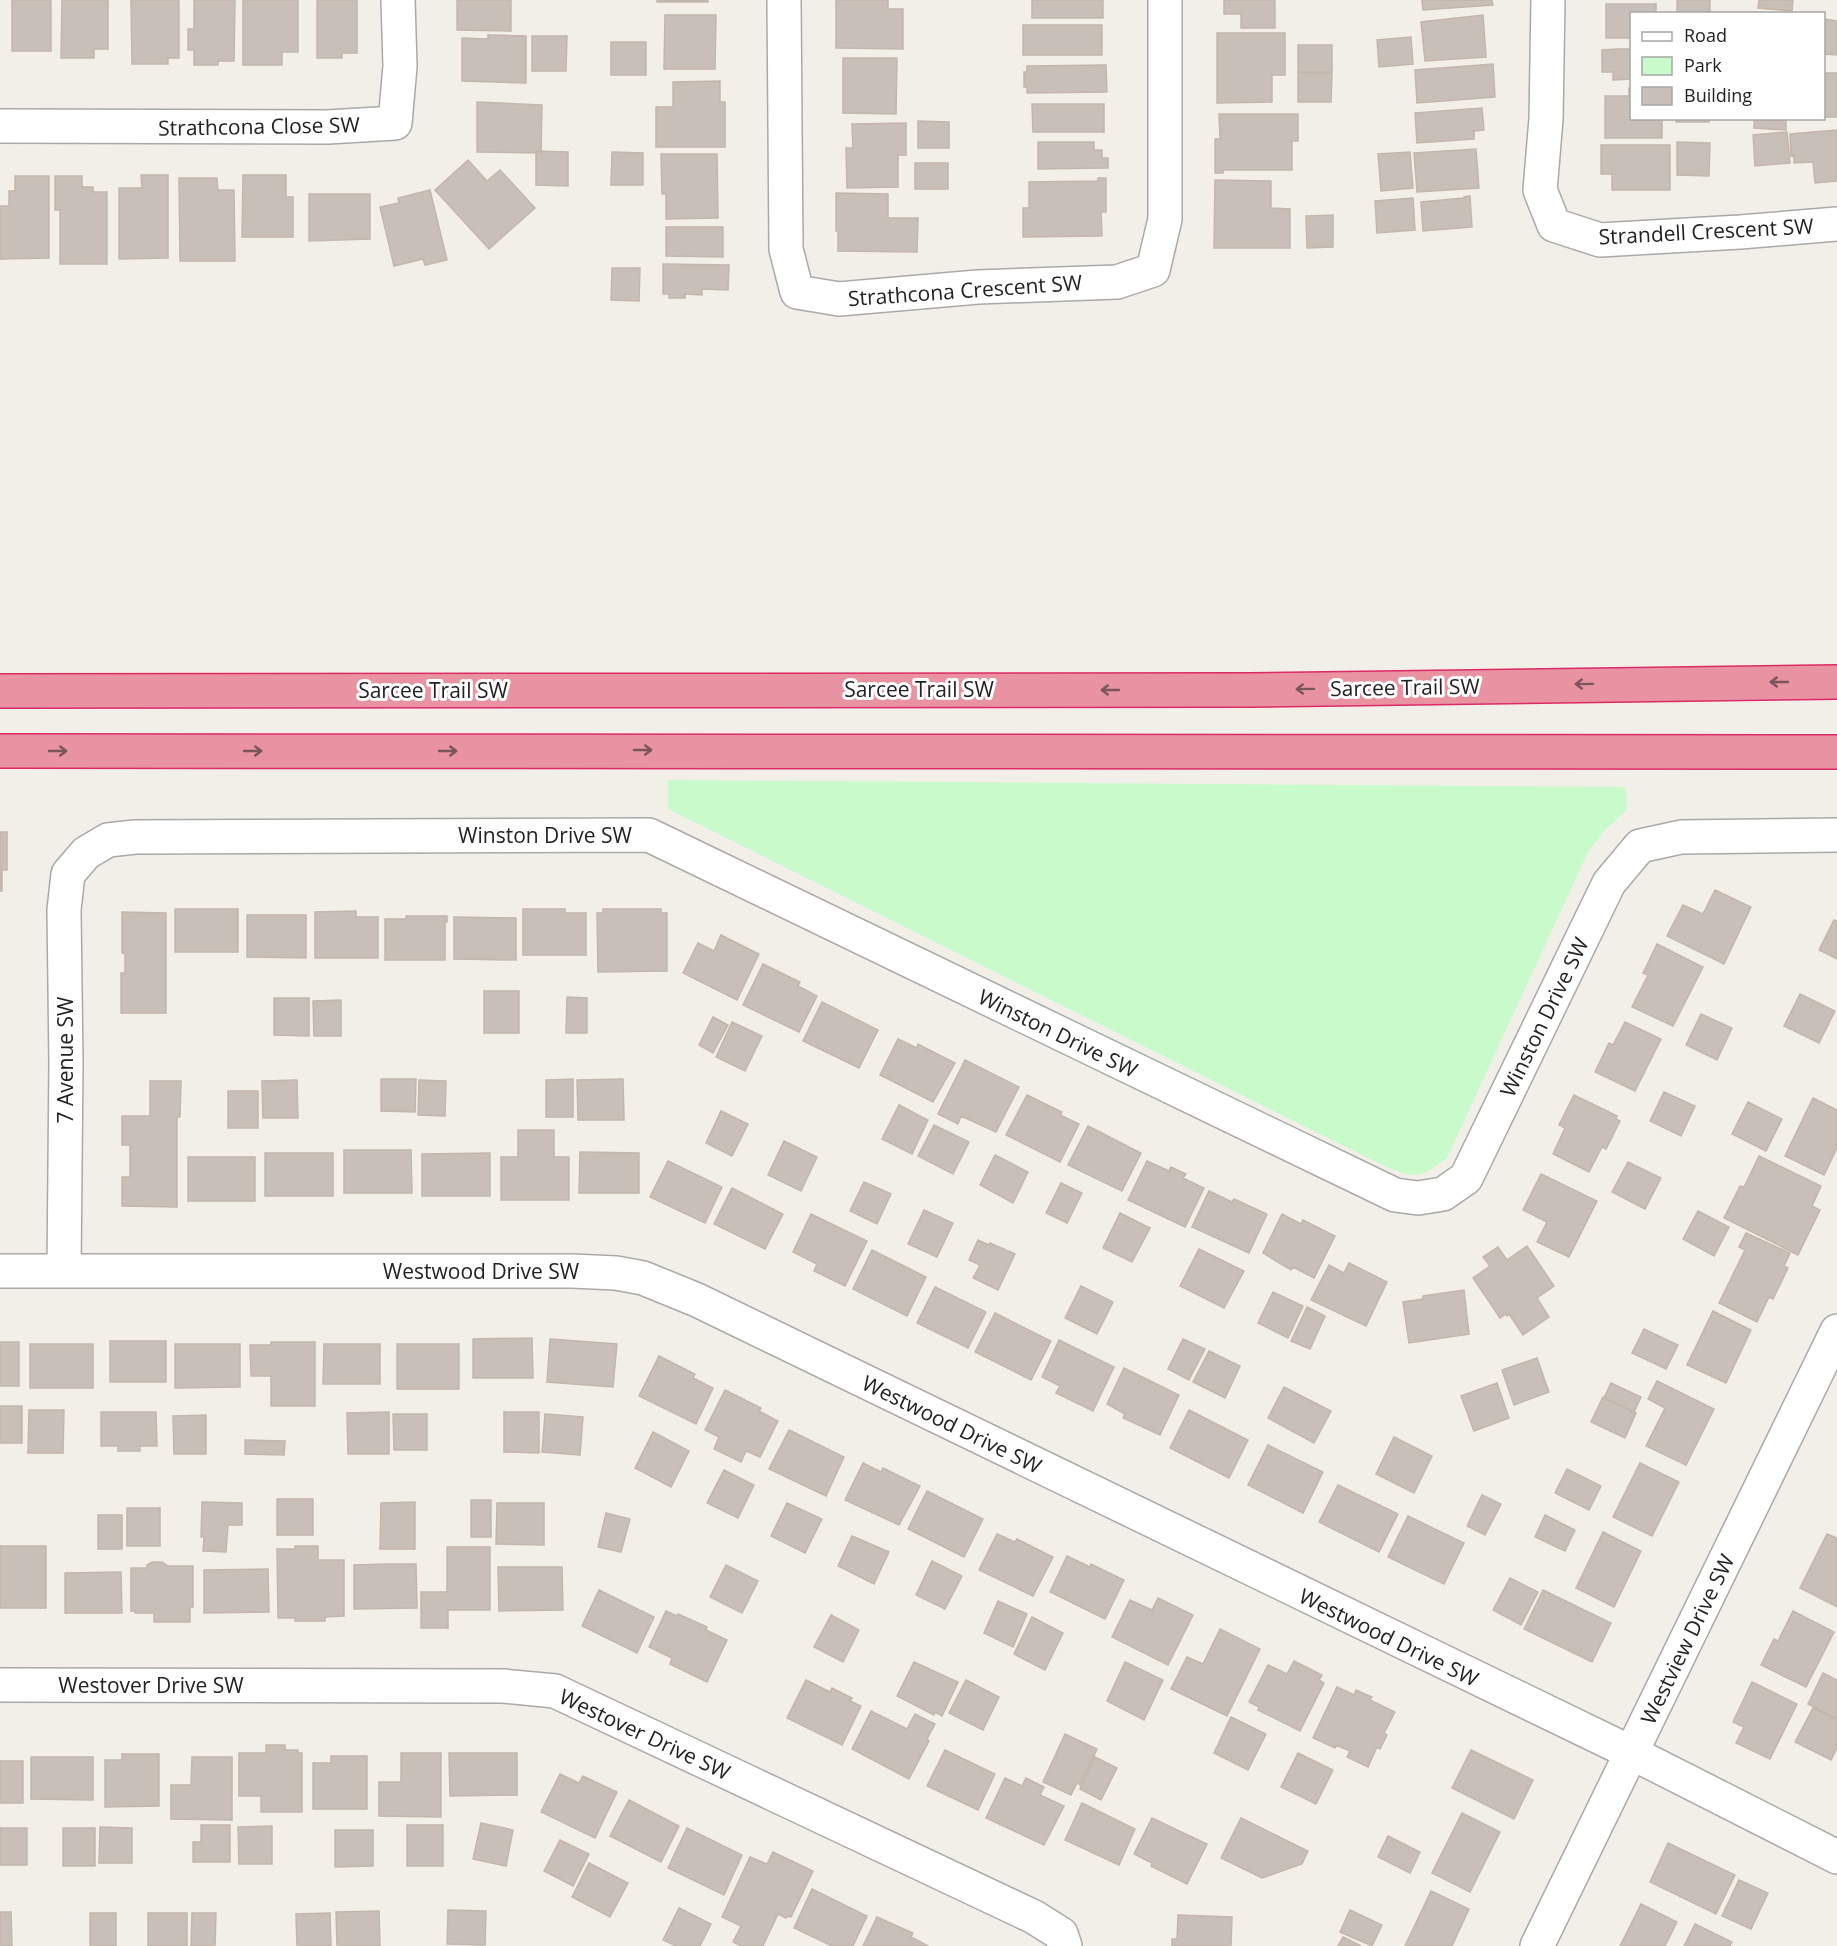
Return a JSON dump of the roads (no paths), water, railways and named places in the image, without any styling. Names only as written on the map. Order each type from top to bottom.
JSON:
[{"type":"highway","name":"Sarcee Trail SW","points":[[0,691],[1250,690],[1837,681]]},
{"type":"highway","points":[[0,751],[1837,752]]},
{"type":"street","name":"Strathcona Close SW","points":[[0,126],[328,127],[395,123],[400,66],[398,0]]},
{"type":"street","name":"Strathcona Crescent SW","points":[[784,0],[786,249],[797,292],[839,299],[978,287],[1117,282],[1153,270],[1166,219],[1165,0]]},
{"type":"street","name":"Strandell Crescent SW","points":[[1548,0],[1546,119],[1540,190],[1554,225],[1600,240],[1837,224]]},
{"type":"street","name":"Winston Drive SW","points":[[84,856],[108,840],[135,837],[649,835],[1395,1196],[1418,1198],[1443,1194],[1466,1178],[1609,883],[1640,846],[1681,837],[1837,835]]},
{"type":"street","name":"7 Avenue SW","points":[[64,1270],[66,1063],[64,910],[68,874],[84,856]]},
{"type":"street","name":"Westwood Drive SW","points":[[0,1271],[572,1271],[616,1273],[643,1278],[707,1306],[1632,1753],[1837,1857]]},
{"type":"street","name":"Westview Drive SW","points":[[1537,1946],[1837,1331]]},
{"type":"street","name":"Westover Drive SW","points":[[0,1685],[503,1686],[555,1691],[1034,1917],[1061,1934],[1065,1946]]}]
